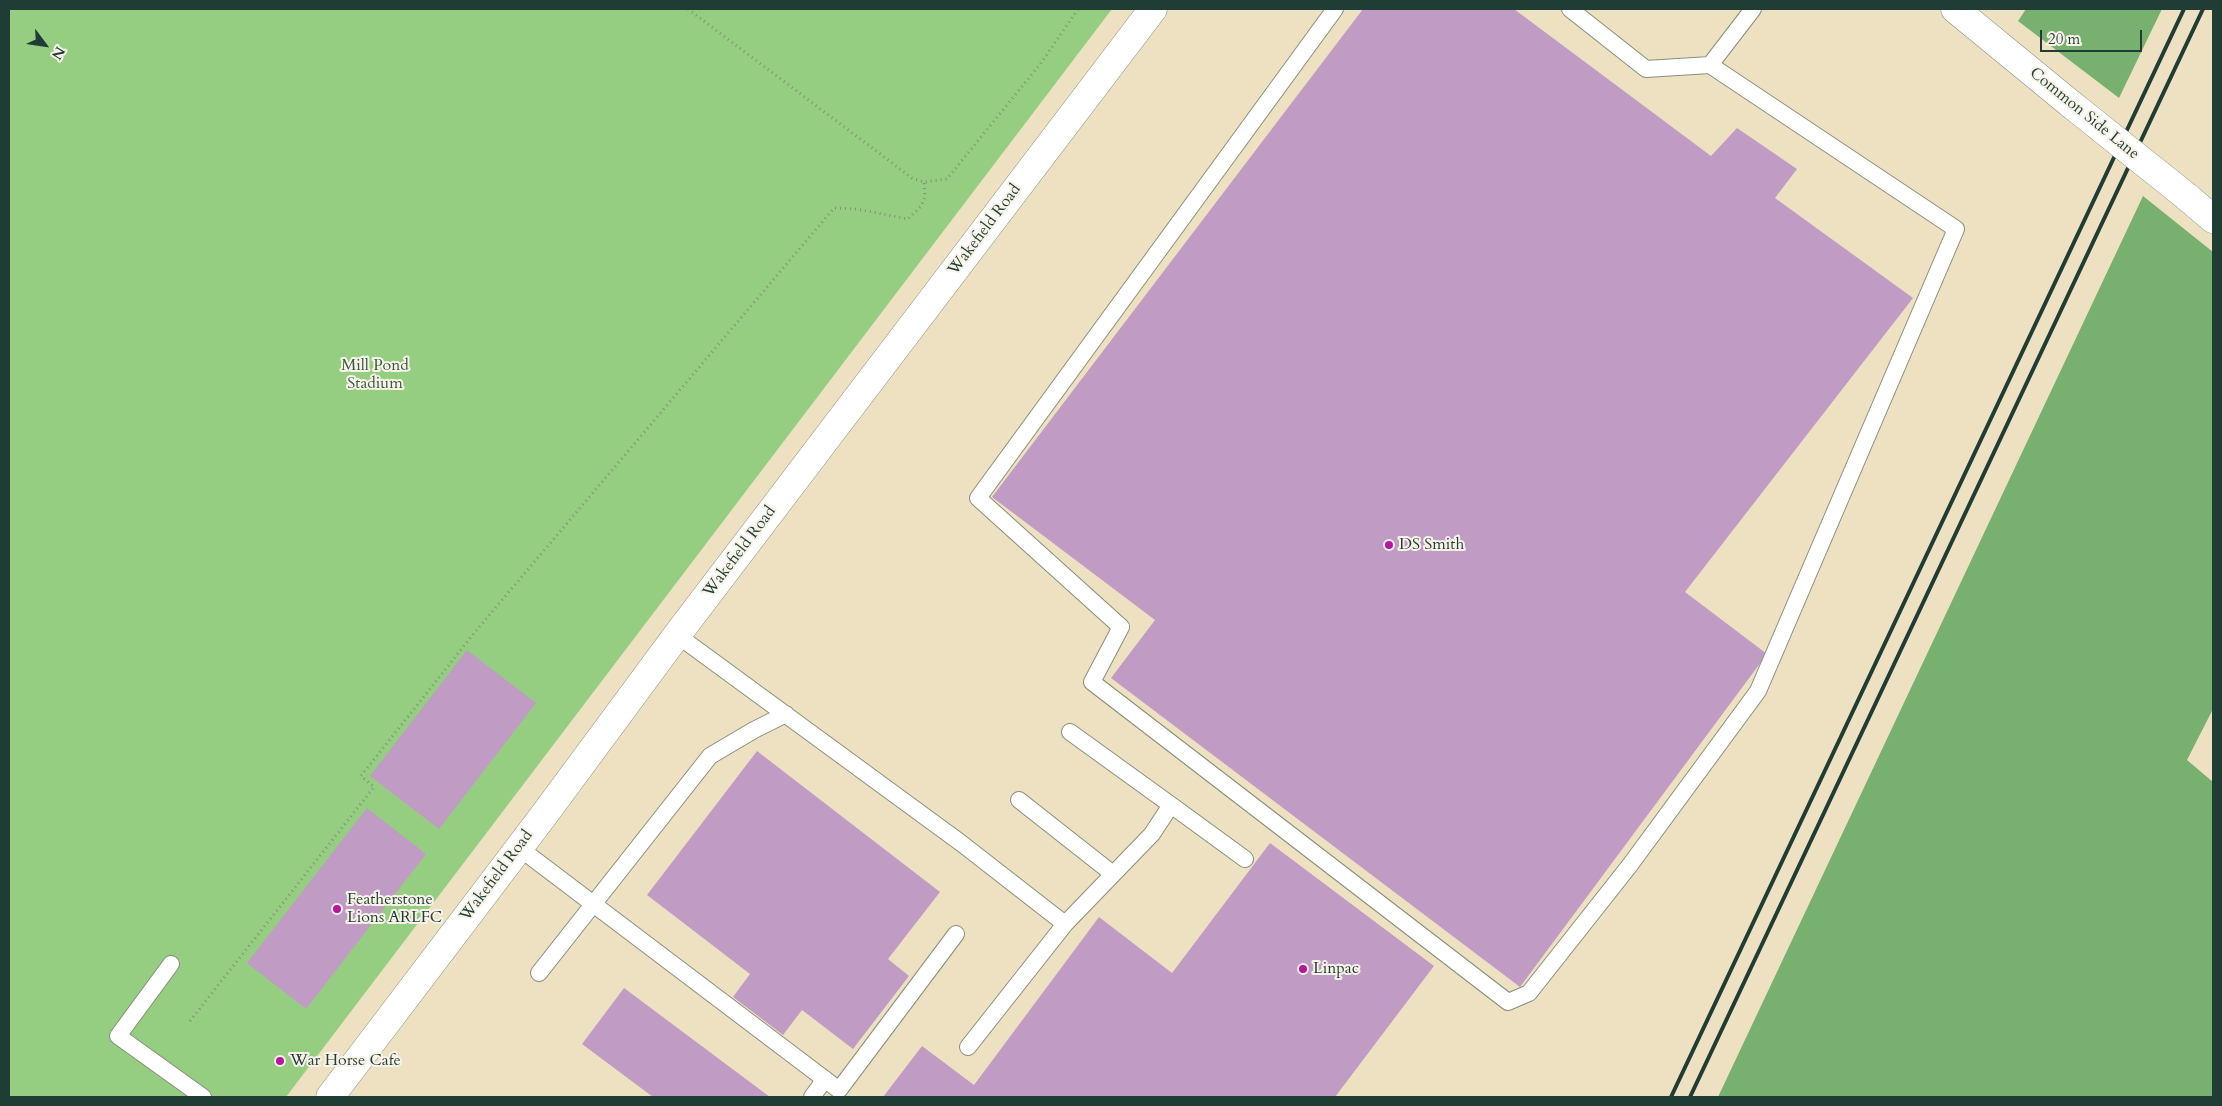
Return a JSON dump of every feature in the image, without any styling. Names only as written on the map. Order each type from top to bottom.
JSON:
[{"type":"main road","name":"Wakefield Road","points":[[330,1097],[1153,9]]},
{"type":"main road","name":"Common Side Lane","points":[[1955,9],[2213,219]]},
{"type":"lane","points":[[1335,9],[978,498],[1121,627],[1092,682],[1508,1002],[1529,993],[1630,866],[1758,691],[1956,228],[1710,65],[1646,69],[1570,9]]},
{"type":"lane","points":[[1710,65],[1753,9]]},
{"type":"lane","points":[[678,635],[961,843],[1066,924]]},
{"type":"lane","points":[[539,973],[710,756],[786,714]]},
{"type":"lane","points":[[1070,732],[1245,859]]},
{"type":"lane","points":[[1019,800],[1113,874]]},
{"type":"lane","points":[[968,1047],[1066,924],[1152,834],[1171,805]]},
{"type":"lane","points":[[518,847],[838,1090],[956,934]]},
{"type":"lane","points":[[171,964],[118,1036],[203,1097]]},
{"type":"lane","points":[[812,1097],[825,1079]]},
{"type":"path","points":[[688,9],[912,178],[924,182],[947,179],[1041,63],[1078,9]]},
{"type":"path","points":[[190,1020],[374,787],[361,776],[475,632],[834,208],[856,209],[908,219],[921,206],[925,197],[924,182]]},
{"type":"green space","name":"Mill Pond Stadium","points":[[9,9],[1112,9],[286,1097],[9,1097]]},
{"type":"green space","points":[[2026,9],[2162,9],[2119,98],[2018,21]]},
{"type":"green space","points":[[2143,196],[2213,252],[2213,709],[2187,760],[2213,782],[2213,1097],[1718,1097]]},
{"type":"building","name":"DS Smith","points":[[1363,9],[1514,9],[1711,156],[1737,128],[1797,169],[1775,198],[1913,298],[1685,592],[1767,654],[1520,987],[1111,678],[1155,620],[992,497]]},
{"type":"building","points":[[467,650],[536,703],[439,829],[370,776]]},
{"type":"building","points":[[757,751],[940,892],[888,959],[909,976],[853,1049],[802,1010],[783,1035],[733,997],[750,974],[647,895]]},
{"type":"building","name":"Featherstone Lions ARLFC","points":[[367,808],[426,854],[306,1009],[247,963]]},
{"type":"building","name":"Linpac","points":[[1270,843],[1434,966],[1335,1097],[883,1097],[922,1046],[974,1085],[1099,917],[1172,973]]},
{"type":"building","points":[[624,988],[770,1097],[653,1097],[582,1044]]},
{"type":"railway","points":[[1671,1097],[2184,9]]},
{"type":"railway","points":[[1690,1097],[2203,9]]},
{"type":"place","name":"DS Smith","points":[[1389,545]]},
{"type":"place","name":"Featherstone Lions ARLFC","points":[[337,909]]},
{"type":"place","name":"Linpac","points":[[1303,969]]},
{"type":"place","name":"War Horse Cafe","points":[[280,1061]]}]
